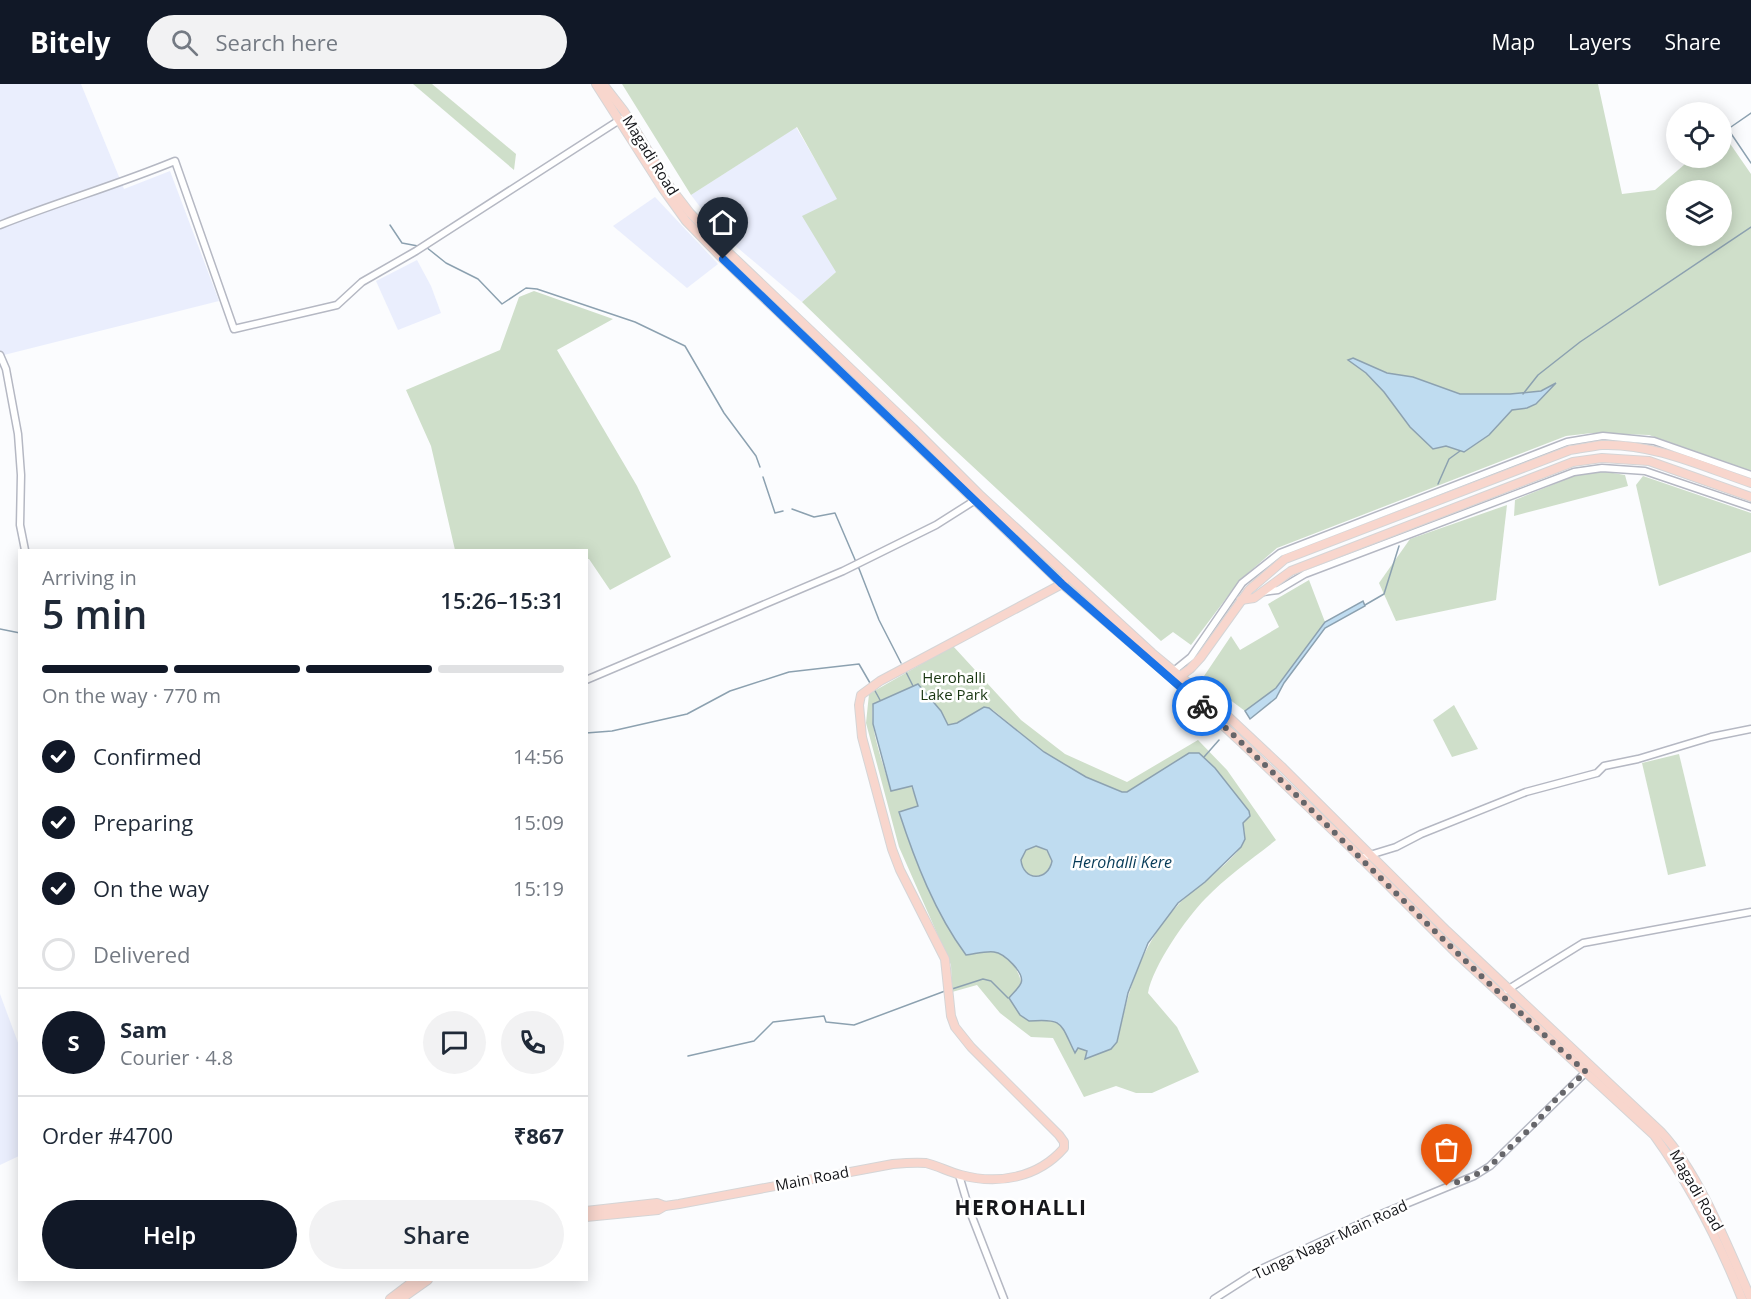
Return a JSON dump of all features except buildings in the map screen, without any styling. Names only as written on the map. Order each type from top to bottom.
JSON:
[{"type":"main road","name":"Magadi Road","points":[[596,84],[623,118]]},
{"type":"main road","name":"Magadi Road","points":[[603,84],[623,118],[690,213],[1062,584],[1239,728],[1666,1138],[1698,1187],[1731,1251],[1751,1299]]},
{"type":"main road","points":[[1177,676],[1190,669],[1201,657],[1249,590],[1285,559],[1569,450],[1602,445],[1635,447],[1683,459],[1751,483]]},
{"type":"main road","points":[[1241,600],[1254,598],[1291,571],[1573,462],[1602,458],[1649,461],[1751,497]]},
{"type":"main road","name":"Magadi Road","points":[[978,498],[1067,576],[1149,656]]},
{"type":"main road","points":[[1062,584],[1067,576]]},
{"type":"main road","name":"Main Road","points":[[665,1206],[886,1165],[926,1163],[959,1175],[996,1180],[1018,1177],[1043,1165],[1060,1152],[1064,1145],[1059,1135],[958,1032],[953,1023],[946,966],[940,947],[907,884],[892,849],[862,737],[859,705],[865,690],[880,681],[1062,584]]},
{"type":"main road","name":"Magadi Road","points":[[1177,676],[1440,938],[1654,1135],[1677,1167],[1723,1255],[1742,1299]]},
{"type":"main road","points":[[588,1211],[657,1203],[665,1206]]},
{"type":"main road","points":[[588,1217],[658,1210],[665,1206]]},
{"type":"main road","points":[[390,1299],[414,1281]]},
{"type":"main road","points":[[401,1299],[427,1281]]},
{"type":"street","points":[[0,225],[79,195],[134,178],[175,161],[234,329],[337,305],[362,282],[422,247],[623,118]]},
{"type":"street","points":[[0,355],[6,369],[18,434],[21,475],[20,525],[25,549]]},
{"type":"street","points":[[1177,676],[1242,583],[1280,553],[1567,442],[1603,436],[1654,441],[1751,476]]},
{"type":"street","points":[[1262,592],[1278,590],[1305,574],[1574,472],[1602,468],[1645,471],[1751,507]]},
{"type":"street","points":[[588,679],[754,610],[854,565],[944,521],[978,498]]},
{"type":"street","points":[[1360,858],[1396,847],[1420,834],[1526,792],[1598,773],[1604,766],[1638,759],[1711,737],[1751,729]]},
{"type":"street","points":[[1502,994],[1583,943],[1751,912]]},
{"type":"street","name":"Tunga Nagar Main Road","points":[[1214,1299],[1261,1269],[1379,1215],[1474,1176],[1490,1166],[1586,1072]]},
{"type":"street","points":[[959,1175],[969,1209],[1004,1299]]},
{"type":"shaded area","points":[[0,84],[81,84],[124,189],[170,171],[219,301],[0,356]]},
{"type":"shaded area","points":[[796,127],[838,199],[836,272],[802,302],[720,233],[691,195]]},
{"type":"shaded area","points":[[655,197],[718,264],[687,288],[613,226]]},
{"type":"shaded area","points":[[417,260],[431,286],[441,313],[398,330],[376,281]]},
{"type":"shaded area","points":[[0,994],[18,1043],[18,1156],[0,1165]]},
{"type":"green space","points":[[413,84],[432,84],[516,154],[514,170]]},
{"type":"green space","points":[[622,84],[1598,84],[1622,194],[1655,190],[1666,180],[1666,246],[1732,246],[1732,180],[1667,180],[1680,168],[1732,168],[1732,146],[1751,174],[1751,471],[1649,435],[1592,433],[1566,436],[1277,548],[1240,580],[1191,645],[1173,632],[1161,641],[942,438],[802,302],[836,272],[802,216],[837,199],[797,127],[691,195]]},
{"type":"green space","points":[[534,291],[613,319],[557,350],[637,486],[671,557],[610,590],[588,559],[588,549],[455,549],[431,446],[406,390],[500,350],[519,297]]},
{"type":"green space","points":[[1601,471],[1625,475],[1628,486],[1514,516],[1515,500],[1574,476]]},
{"type":"green space","points":[[1643,476],[1751,513],[1751,552],[1659,586],[1636,485]]},
{"type":"green space","points":[[1507,505],[1496,600],[1396,621],[1379,583],[1410,539]]},
{"type":"green space","points":[[1309,580],[1325,622],[1276,688],[1245,711],[1202,679],[1231,636],[1240,650],[1279,627],[1268,604]]},
{"type":"green space","name":"Herohalli Lake Park","points":[[953,646],[1021,720],[1065,754],[1127,782],[1198,740],[1227,770],[1276,840],[1239,868],[1198,907],[1163,957],[1148,993],[1177,1027],[1199,1072],[1152,1093],[1136,1093],[1116,1086],[1084,1097],[1053,1038],[1031,1037],[1000,1013],[977,985],[952,992],[951,965],[899,847],[866,723],[869,694]],"holes":[[[918,684],[941,711],[948,725],[957,723],[984,707],[993,710],[1044,752],[1086,777],[1122,792],[1127,792],[1199,753],[1215,768],[1249,811],[1250,816],[1243,823],[1245,837],[1240,848],[1178,905],[1154,936],[1132,986],[1117,1042],[1086,1058],[1088,1051],[1078,1048],[1075,1052],[1060,1025],[1049,1020],[1029,1021],[1022,982],[1014,965],[1007,958],[991,951],[966,955],[935,904],[919,868],[899,812],[919,806],[911,786],[891,791],[875,735],[873,704]]]},
{"type":"green space","points":[[1454,705],[1478,749],[1452,757],[1433,720]]},
{"type":"green space","points":[[1679,754],[1706,866],[1668,875],[1642,763]]},
{"type":"green space","points":[[1036,846],[1047,850],[1051,861],[1047,872],[1036,876],[1025,872],[1021,861],[1025,850]]},
{"type":"water","points":[[1353,358],[1387,373],[1413,377],[1460,394],[1510,394],[1541,391],[1556,383],[1536,404],[1512,410],[1489,435],[1464,452],[1446,446],[1433,449],[1410,427],[1384,392],[1366,373],[1348,360]]},
{"type":"water","points":[[1363,601],[1365,606],[1325,628],[1284,683],[1276,698],[1250,719],[1245,711],[1276,688],[1325,622]]},
{"type":"water","name":"Herohalli Kere","points":[[918,684],[941,711],[948,725],[957,723],[984,707],[989,708],[1044,752],[1086,777],[1122,792],[1127,792],[1189,753],[1199,753],[1215,768],[1249,811],[1250,816],[1243,823],[1245,839],[1241,847],[1205,882],[1178,903],[1148,943],[1128,993],[1117,1042],[1111,1049],[1085,1059],[1087,1051],[1078,1048],[1075,1053],[1060,1025],[1049,1021],[1029,1021],[1020,1015],[1009,998],[1021,983],[1020,974],[1008,960],[994,952],[966,955],[935,904],[912,849],[899,812],[918,806],[912,786],[891,791],[873,724],[873,704]],"holes":[[[1036,846],[1047,850],[1052,861],[1046,873],[1036,876],[1026,872],[1021,860],[1026,850]]]},
{"type":"waterway","points":[[1751,113],[1728,129],[1751,163]]},
{"type":"waterway","points":[[390,225],[402,243],[418,246]]},
{"type":"waterway","points":[[1523,394],[1538,375],[1580,342],[1751,227]]},
{"type":"waterway","points":[[426,247],[446,263],[478,279],[502,304],[526,288],[537,289],[635,322],[685,346],[724,413],[756,456],[760,467]]},
{"type":"waterway","points":[[1438,484],[1449,459],[1460,451]]},
{"type":"waterway","points":[[763,477],[775,513],[783,511]]},
{"type":"waterway","points":[[792,509],[814,517],[835,513],[856,562]]},
{"type":"waterway","points":[[1365,605],[1384,594],[1399,546]]},
{"type":"waterway","points":[[858,566],[879,620],[901,663]]},
{"type":"waterway","points":[[0,629],[18,633]]},
{"type":"waterway","points":[[588,733],[612,731],[687,714],[730,691],[789,672],[859,664],[870,683]]},
{"type":"waterway","points":[[906,672],[913,686]]},
{"type":"waterway","points":[[874,689],[880,700]]},
{"type":"waterway","points":[[1204,757],[1219,740]]},
{"type":"waterway","points":[[952,989],[983,979],[991,981],[1008,998]]},
{"type":"waterway","points":[[688,1056],[754,1041],[773,1022],[824,1016],[826,1022],[854,1025],[945,991]]},
{"type":"way so far","points":[[1202,706],[1349,846],[1457,954],[1586,1072],[1490,1166],[1474,1176],[1447,1186]]},
{"type":"district","name":"HEROHALLI","points":[[1021,1207]]},
{"type":"route","points":[[723,259],[1062,584],[1202,706]]}]
